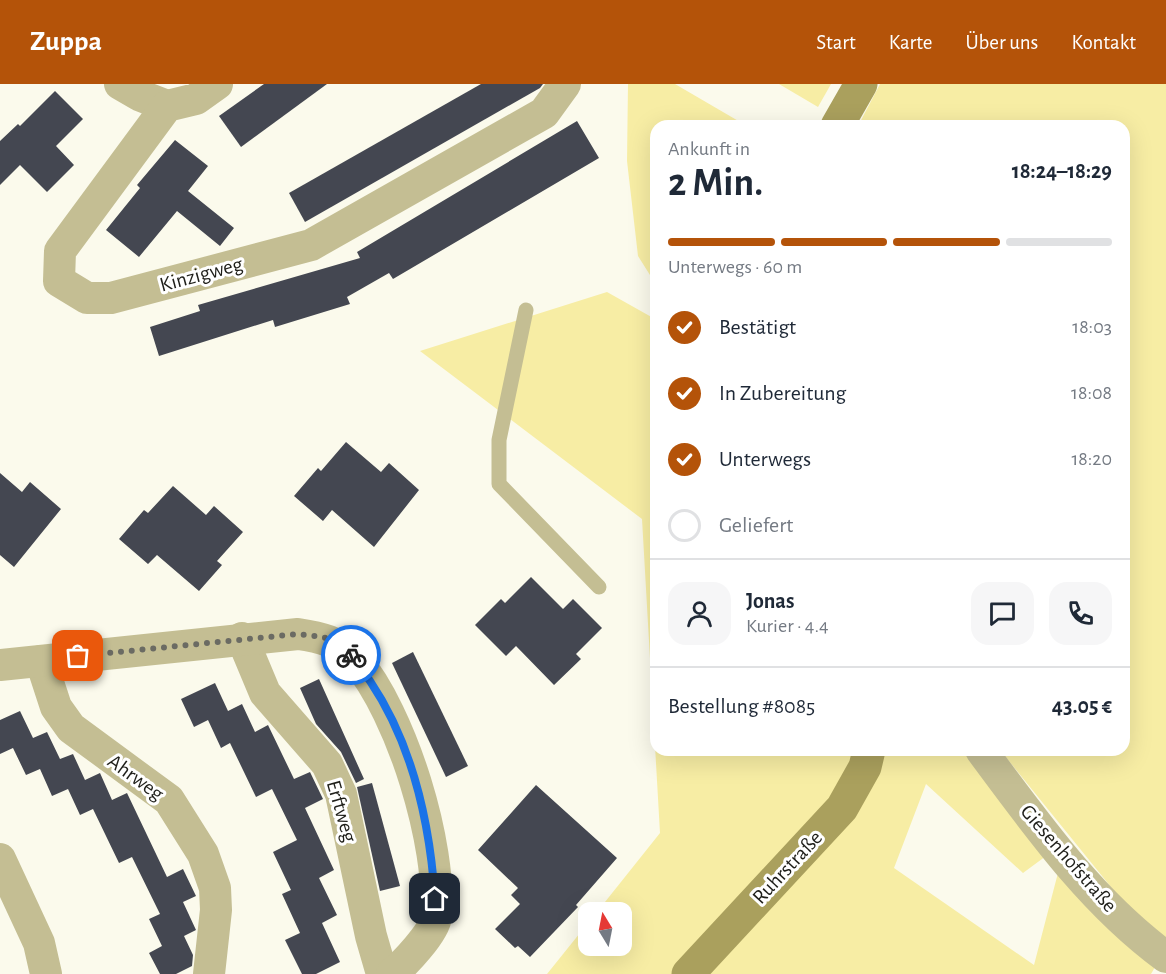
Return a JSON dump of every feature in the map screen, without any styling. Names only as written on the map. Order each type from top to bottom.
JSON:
[{"type":"main road","points":[[840,120],[861,84]]},
{"type":"main road","name":"Ruhrstraße","points":[[688,974],[842,808],[866,767],[868,756]]},
{"type":"street","points":[[120,84],[167,106],[196,99],[217,84]]},
{"type":"street","name":"Kinzigweg","points":[[167,106],[60,251],[59,281],[87,298],[111,298],[311,245],[544,113],[565,84]]},
{"type":"street","points":[[0,665],[242,638],[298,634],[324,637],[354,658],[388,707],[420,794],[432,859],[436,920],[407,962],[392,974]]},
{"type":"street","name":"Erftweg","points":[[242,638],[265,693],[327,764],[341,794],[371,936],[382,974]]},
{"type":"street","name":"Ahrweg","points":[[41,661],[56,707],[70,728],[169,800],[203,854],[215,888],[216,910],[209,974]]},
{"type":"street","name":"Giesenhofstraße","points":[[986,756],[1047,837],[1106,904],[1166,957]]},
{"type":"street","points":[[0,859],[39,943],[46,974]]},
{"type":"lane","points":[[526,310],[499,440],[499,484],[599,587]]},
{"type":"shaded area","points":[[628,84],[675,84],[737,120],[650,120],[650,275],[638,256],[627,161]]},
{"type":"shaded area","points":[[779,84],[831,84],[818,107]]},
{"type":"shaded area","points":[[880,84],[1166,84],[1166,955],[1005,756],[1130,756],[1130,120],[861,120]]},
{"type":"shaded area","points":[[607,292],[650,316],[650,659],[642,519],[420,351]]},
{"type":"shaded area","points":[[656,756],[1000,756],[1065,842],[1023,873],[926,784],[894,868],[1034,965],[1059,869],[1158,962],[1151,974],[547,974],[578,935],[578,956],[632,956],[632,902],[605,902],[660,833]]},
{"type":"building","points":[[264,84],[327,84],[241,147],[219,116]]},
{"type":"building","points":[[481,84],[543,84],[540,88],[305,222],[289,193]]},
{"type":"building","points":[[55,91],[83,119],[56,146],[74,165],[47,192],[20,165],[0,185],[0,141],[18,124],[20,126]]},
{"type":"building","points":[[577,121],[599,158],[393,279],[389,273],[347,297],[350,304],[275,327],[273,320],[159,356],[150,327],[200,311],[198,305],[360,258],[357,252]]},
{"type":"building","points":[[175,140],[208,166],[188,191],[234,228],[220,246],[177,211],[139,257],[106,230],[140,188],[137,185]]},
{"type":"building","points":[[346,442],[381,472],[389,463],[419,490],[374,547],[332,510],[323,521],[294,496],[318,468],[321,471]]},
{"type":"building","points":[[0,473],[22,492],[30,482],[61,509],[14,567],[0,555]]},
{"type":"building","points":[[173,486],[206,515],[214,506],[243,532],[217,561],[222,565],[199,591],[157,555],[148,564],[119,539],[144,510],[148,513]]},
{"type":"building","points":[[531,577],[563,609],[573,599],[602,628],[576,654],[581,659],[554,685],[516,646],[506,656],[475,625],[501,599],[505,603]]},
{"type":"building","points":[[413,652],[468,766],[446,777],[392,663]]},
{"type":"building","points":[[319,679],[364,779],[356,783],[341,752],[316,724],[300,688]]},
{"type":"building","points":[[215,683],[228,711],[242,704],[255,732],[268,725],[294,779],[310,772],[323,799],[305,808],[334,870],[319,878],[337,915],[322,923],[340,962],[316,974],[302,974],[285,940],[300,933],[282,894],[291,890],[273,852],[297,840],[272,789],[256,797],[230,743],[221,748],[208,720],[194,727],[181,699]]},
{"type":"building","points":[[20,711],[33,738],[47,732],[60,759],[73,754],[85,780],[100,773],[112,800],[127,793],[167,877],[183,869],[196,896],[183,902],[196,930],[184,936],[193,955],[192,966],[176,974],[160,974],[149,953],[162,946],[149,919],[160,914],[132,857],[119,863],[93,809],[80,815],[68,789],[52,796],[40,769],[26,775],[13,748],[0,754],[0,720]]},
{"type":"building","points":[[372,783],[400,886],[380,891],[357,787]]},
{"type":"building","points":[[536,785],[617,858],[578,902],[576,905],[578,907],[530,957],[518,946],[515,948],[495,929],[520,904],[511,895],[518,888],[478,850]]},
{"type":"way so far","points":[[78,656],[298,634],[324,637],[351,655]]},
{"type":"route","points":[[351,655],[388,707],[420,794],[432,859],[435,899]]}]
